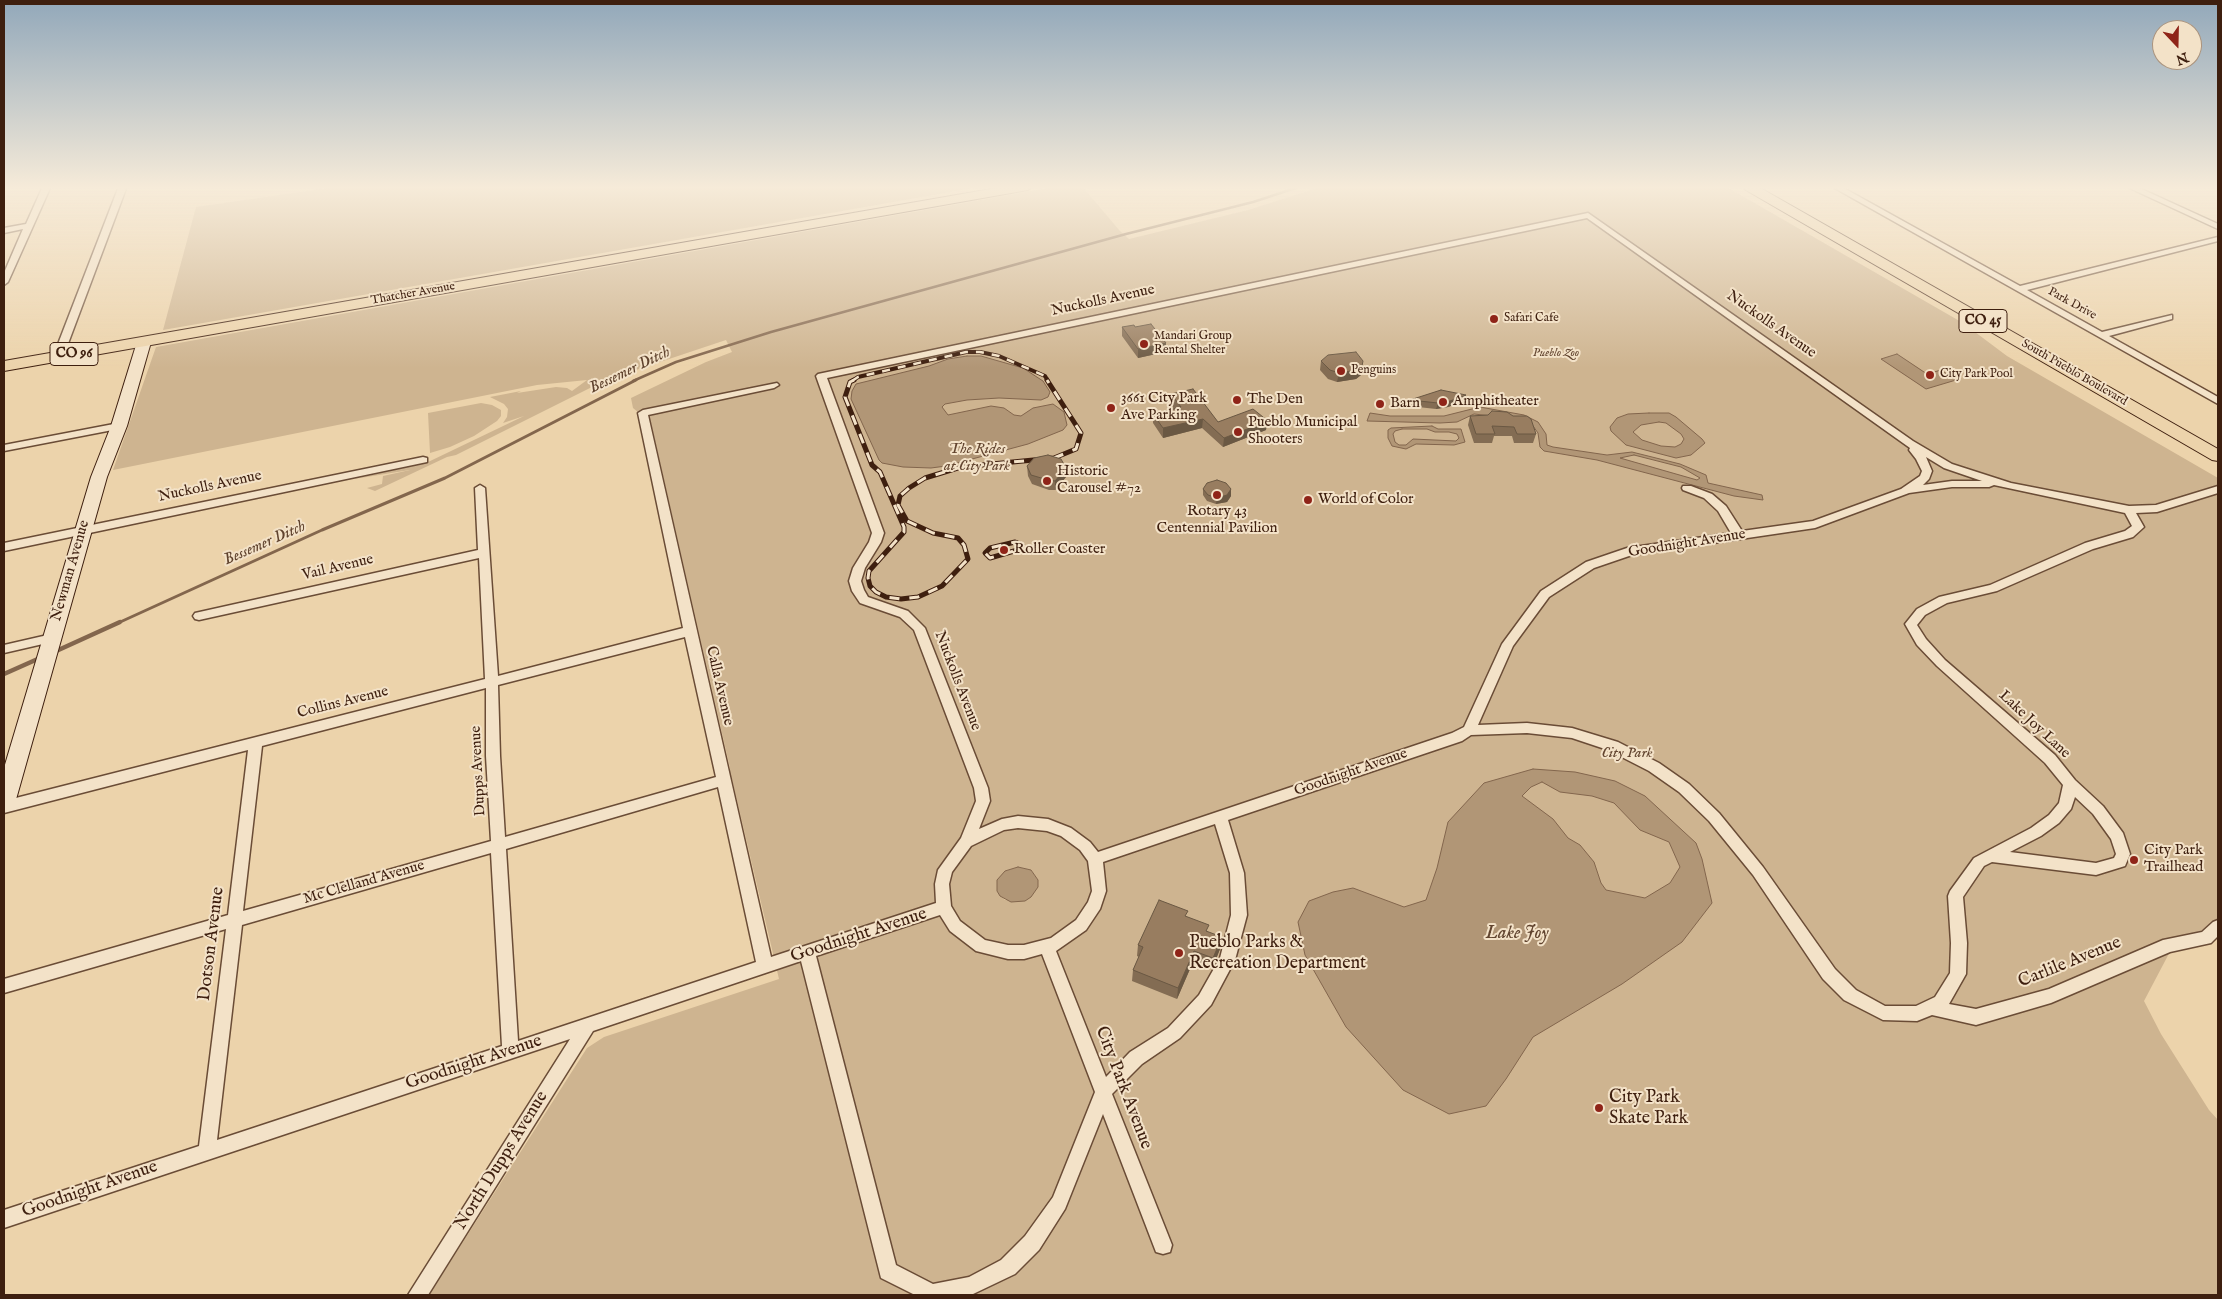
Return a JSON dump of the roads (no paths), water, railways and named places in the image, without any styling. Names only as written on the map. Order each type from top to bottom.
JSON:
[{"type":"main road","name":"Thatcher Avenue","points":[[4,366],[684,247]]},
{"type":"main road","name":"South Pueblo Boulevard","points":[[1861,247],[2218,456]]},
{"type":"street","points":[[4,282],[20,247]]},
{"type":"street","points":[[58,357],[100,247]]},
{"type":"street","name":"Nuckolls Avenue","points":[[966,842],[983,801],[981,788],[919,628],[904,614],[864,600],[858,591],[855,581],[859,568],[875,542],[878,533],[821,376],[1437,247]]},
{"type":"street","name":"Nuckolls Avenue","points":[[1632,247],[1908,443]]},
{"type":"street","name":"Park Drive","points":[[1944,247],[2218,401]]},
{"type":"street","points":[[2021,289],[2188,247]]},
{"type":"street","points":[[2102,335],[2169,317]]},
{"type":"street","name":"Newman Avenue","points":[[4,803],[99,477],[119,426],[144,342]]},
{"type":"street","name":"Calla Avenue","points":[[765,966],[643,413],[774,385]]},
{"type":"street","points":[[4,448],[119,426]]},
{"type":"street","points":[[1908,443],[1948,466],[2009,486],[2129,510],[2157,508],[2218,489]]},
{"type":"street","name":"Goodnight Avenue","points":[[1095,859],[1457,737],[1469,730],[1508,644],[1545,594],[1590,565],[1631,551],[1815,524],[1905,491],[1925,477],[1927,471],[1921,458],[1908,443]]},
{"type":"street","name":"Nuckolls Avenue","points":[[4,547],[423,460]]},
{"type":"street","points":[[1905,491],[1952,484],[2009,486]]},
{"type":"street","name":"Dupps Avenue","points":[[480,488],[492,682],[494,756],[510,1051]]},
{"type":"street","points":[[1687,488],[1708,496],[1722,509],[1739,536]]},
{"type":"street","name":"Lake Joy Lane","points":[[2070,784],[2050,760],[1941,663],[1921,642],[1911,624],[1921,612],[1943,600],[1993,588],[2089,546],[2129,534],[2138,527],[2129,510]]},
{"type":"street","name":"Vail Avenue","points":[[199,616],[483,553]]},
{"type":"street","name":"Collins Avenue","points":[[4,807],[690,631]]},
{"type":"street","points":[[4,649],[52,638]]},
{"type":"street","points":[[1469,730],[1527,728],[1572,732],[1613,746],[1654,767],[1684,788],[1714,817],[1758,871],[1829,974],[1850,994],[1883,1013],[1917,1014],[1941,1002],[1958,974],[1959,943],[1955,896],[1979,862],[2036,832],[2054,819],[2066,805],[2070,784]]},
{"type":"street","name":"Dotson Avenue","points":[[207,1151],[256,742]]},
{"type":"street","name":"Mc Clelland Avenue","points":[[4,986],[724,780]]},
{"type":"street","points":[[1990,856],[2096,870],[2120,862],[2123,854],[2118,837],[2098,810],[2070,784]]},
{"type":"street","points":[[807,953],[888,1271],[932,1294],[971,1286],[1008,1267],[1032,1243],[1059,1203],[1081,1152],[1103,1092],[1136,1058],[1174,1032],[1205,1000],[1227,960],[1239,916],[1237,873],[1231,848],[1220,817]]},
{"type":"street","points":[[1018,822],[1048,825],[1066,832],[1085,846],[1095,859],[1099,891],[1095,904],[1081,925],[1055,944],[1024,952],[1008,952],[981,946],[955,926],[944,907],[942,884],[945,870],[966,842],[1002,825],[1018,822]]},
{"type":"street","name":"Goodnight Avenue","points":[[4,1219],[944,907]]},
{"type":"street","name":"Carlile Avenue","points":[[1930,1007],[1976,1017],[2023,1004],[2051,996],[2168,945],[2206,938],[2218,927]]},
{"type":"street","name":"City Park Avenue","points":[[1046,946],[1163,1245]]},
{"type":"street","name":"North Dupps Avenue","points":[[417,1295],[587,1027]]},
{"type":"water","name":"City Park Pool","points":[[1897,354],[1927,374],[1941,370],[1956,380],[1926,389],[1881,359]]},
{"type":"water","points":[[981,356],[1023,368],[1043,381],[1050,392],[1048,397],[1041,400],[999,398],[967,400],[945,404],[942,407],[948,415],[991,406],[1004,408],[1014,415],[1021,416],[1033,408],[1053,404],[1064,412],[1067,425],[1063,430],[1028,444],[946,466],[931,468],[903,467],[882,463],[851,399],[852,391],[856,384],[929,366],[948,359]]},
{"type":"water","points":[[1480,407],[1524,415],[1538,422],[1546,434],[1547,445],[1607,455],[1632,452],[1680,464],[1706,475],[1708,483],[1762,495],[1763,500],[1734,496],[1597,460],[1544,451],[1540,447],[1538,433],[1533,426],[1529,423],[1501,417],[1474,414],[1457,422],[1440,423],[1367,421],[1370,413],[1390,416],[1444,416]],"holes":[[[1634,455],[1681,467],[1700,478],[1697,480],[1620,458]]]},
{"type":"water","points":[[1669,413],[1705,443],[1691,455],[1676,458],[1626,445],[1611,431],[1610,427],[1617,418],[1628,414]],"holes":[[[1659,422],[1666,423],[1681,434],[1684,439],[1681,444],[1675,447],[1661,446],[1642,440],[1633,432],[1641,425]]]},
{"type":"water","points":[[1432,426],[1438,429],[1461,429],[1465,442],[1454,445],[1416,444],[1406,449],[1392,446],[1388,438],[1388,430],[1391,428]],"holes":[[[1402,429],[1427,429],[1435,432],[1457,434],[1459,438],[1456,441],[1413,439],[1406,445],[1399,445],[1395,442],[1393,434],[1395,431]]]},
{"type":"water","name":"Lake Joy","points":[[1533,769],[1575,772],[1615,781],[1645,796],[1696,843],[1702,859],[1712,903],[1682,942],[1622,984],[1533,1037],[1486,1106],[1449,1114],[1403,1090],[1346,1027],[1305,955],[1298,922],[1309,901],[1333,892],[1353,888],[1404,907],[1426,900],[1437,868],[1448,822],[1484,783]],"holes":[[[1542,782],[1560,792],[1592,796],[1614,803],[1640,830],[1669,842],[1680,867],[1670,883],[1645,898],[1606,890],[1601,883],[1594,862],[1580,845],[1568,838],[1553,819],[1522,796],[1531,787]]]},
{"type":"water","points":[[1018,867],[1031,870],[1038,880],[1038,887],[1031,897],[1025,901],[1011,902],[1000,896],[997,891],[997,880],[1005,871]]},
{"type":"waterway","name":"Bessemer Ditch","points":[[633,381],[676,362],[771,332],[1080,247]]},
{"type":"waterway","name":"Bessemer Ditch","points":[[118,623],[322,530],[445,478],[636,380]]},
{"type":"waterway","name":"Bessemer Ditch","points":[[54,652],[120,622]]},
{"type":"waterway","name":"Bessemer Ditch","points":[[4,674],[40,658]]},
{"type":"railway","points":[[852,381],[858,377],[966,352],[980,352],[999,356],[1045,376],[1048,381]]},
{"type":"railway","points":[[852,381],[845,397],[872,465],[880,472],[904,527],[904,532],[869,571],[868,578],[870,586],[876,592],[886,597],[901,599],[918,597],[942,586],[968,559],[964,545],[958,538],[933,533],[907,521],[898,505],[900,496],[909,488],[925,478],[961,467],[1054,458],[1076,449],[1081,433],[1047,380]]},
{"type":"railway","points":[[1015,542],[1022,545],[1021,549],[990,558],[985,553],[990,548],[1015,542]]},
{"type":"place","name":"Safari Cafe","points":[[1494,319]]},
{"type":"place","name":"Mandari Group Rental Shelter","points":[[1144,344]]},
{"type":"place","name":"Penguins","points":[[1341,371]]},
{"type":"place","name":"City Park Pool","points":[[1930,375]]},
{"type":"place","name":"The Den","points":[[1237,400]]},
{"type":"place","name":"Amphitheater","points":[[1443,402]]},
{"type":"place","name":"Barn","points":[[1380,404]]},
{"type":"place","name":"3661 City Park Ave Parking","points":[[1111,408]]},
{"type":"place","name":"Pueblo Municipal Shooters","points":[[1238,432]]},
{"type":"place","name":"Historic Carousel #72","points":[[1047,481]]},
{"type":"place","name":"Rotary 43 Centennial Pavilion","points":[[1217,495]]},
{"type":"place","name":"World of Color","points":[[1308,500]]},
{"type":"place","name":"Roller Coaster","points":[[1004,550]]},
{"type":"place","name":"City Park Trailhead","points":[[2134,860]]},
{"type":"place","name":"Pueblo Parks & Recreation Department","points":[[1179,953]]},
{"type":"place","name":"City Park Skate Park","points":[[1599,1108]]},
{"type":"park label","name":"Pueblo Zoo","points":[[1556,354]]},
{"type":"park label","name":"The Rides at City Park","points":[[977,458]]},
{"type":"park label","name":"City Park","points":[[1627,754]]}]
